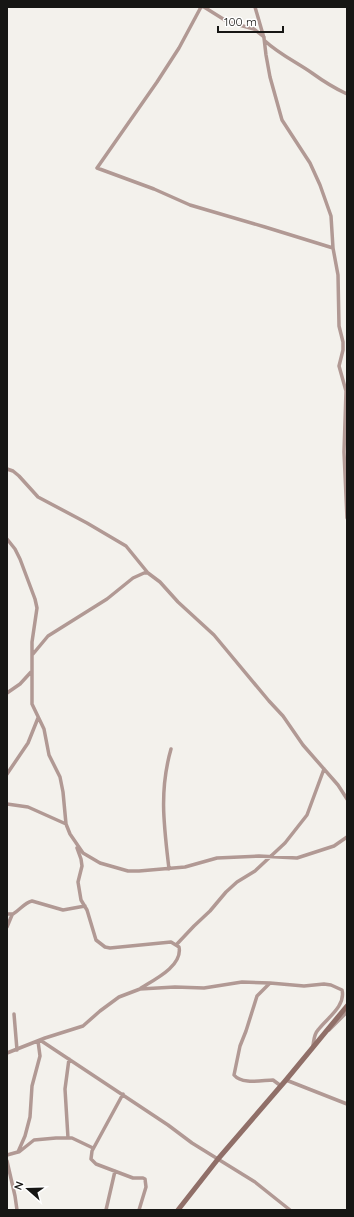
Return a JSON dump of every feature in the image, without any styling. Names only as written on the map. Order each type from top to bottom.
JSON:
[{"type":"street","points":[[333,248],[190,205],[142,184],[97,168],[157,82],[203,7],[228,22],[254,29],[284,56],[324,82],[347,94]]},
{"type":"street","points":[[255,7],[265,39],[270,77],[282,120],[310,162],[316,174],[329,208],[332,222],[333,248],[338,275],[339,326],[343,342],[339,369],[346,392],[344,452],[347,518]]},
{"type":"street","points":[[7,469],[13,471],[19,476],[30,489],[42,499],[87,522],[126,546],[149,574],[160,582],[178,602],[214,635],[264,696],[283,716],[297,736],[338,785],[347,799]]},
{"type":"street","points":[[7,539],[15,549],[20,559],[35,598],[37,608],[32,642],[32,704],[44,729],[49,754],[60,777],[66,824],[83,853],[90,859],[100,864],[128,871],[139,871],[185,867],[217,858],[246,856],[270,858],[304,857],[334,846],[347,837]]},
{"type":"street","points":[[32,655],[48,636],[107,599],[133,578],[144,573],[149,574]]},
{"type":"street","points":[[7,693],[20,684],[32,672]]},
{"type":"street","points":[[7,774],[28,743],[38,718]]},
{"type":"street","points":[[169,869],[163,804],[165,777],[172,749]]},
{"type":"street","points":[[178,944],[226,892],[237,882],[255,871],[285,843],[304,820],[324,769]]},
{"type":"street","points":[[7,804],[28,807],[66,824]]},
{"type":"street","points":[[76,843],[81,860],[78,884],[81,900],[90,918],[95,937],[105,947],[118,948],[171,942],[178,944]]},
{"type":"street","points":[[7,927],[12,915],[32,901],[63,910],[84,906]]},
{"type":"street","points":[[7,914],[12,915]]},
{"type":"street","points":[[7,1053],[39,1040],[83,1026],[119,997],[140,989],[161,976],[176,962],[180,950],[178,944]]},
{"type":"street","points":[[140,989],[175,987],[204,988],[242,982],[304,986],[324,984],[331,985],[342,990],[342,1001],[318,1030],[314,1037],[312,1048]]},
{"type":"street","points":[[270,983],[257,994],[240,1046],[234,1075],[240,1080],[261,1082],[274,1080],[281,1086]]},
{"type":"street","points":[[178,1210],[218,1159],[347,1006]]},
{"type":"street","points":[[325,1033],[347,1012]]},
{"type":"street","points":[[14,1014],[17,1050]]},
{"type":"street","points":[[39,1040],[123,1094],[192,1143],[255,1182],[290,1210]]},
{"type":"street","points":[[18,1152],[23,1142],[30,1117],[32,1086],[40,1056],[39,1040]]},
{"type":"street","points":[[68,1138],[65,1089],[69,1059]]},
{"type":"street","points":[[286,1080],[347,1104]]},
{"type":"street","points":[[123,1094],[93,1148],[91,1156],[93,1162],[115,1172],[136,1179],[143,1178],[146,1181],[146,1187],[139,1210]]},
{"type":"street","points":[[7,1155],[18,1152],[34,1140],[72,1138],[93,1148]]},
{"type":"street","points":[[7,1161],[15,1196],[16,1210]]},
{"type":"street","points":[[106,1210],[115,1172]]}]
